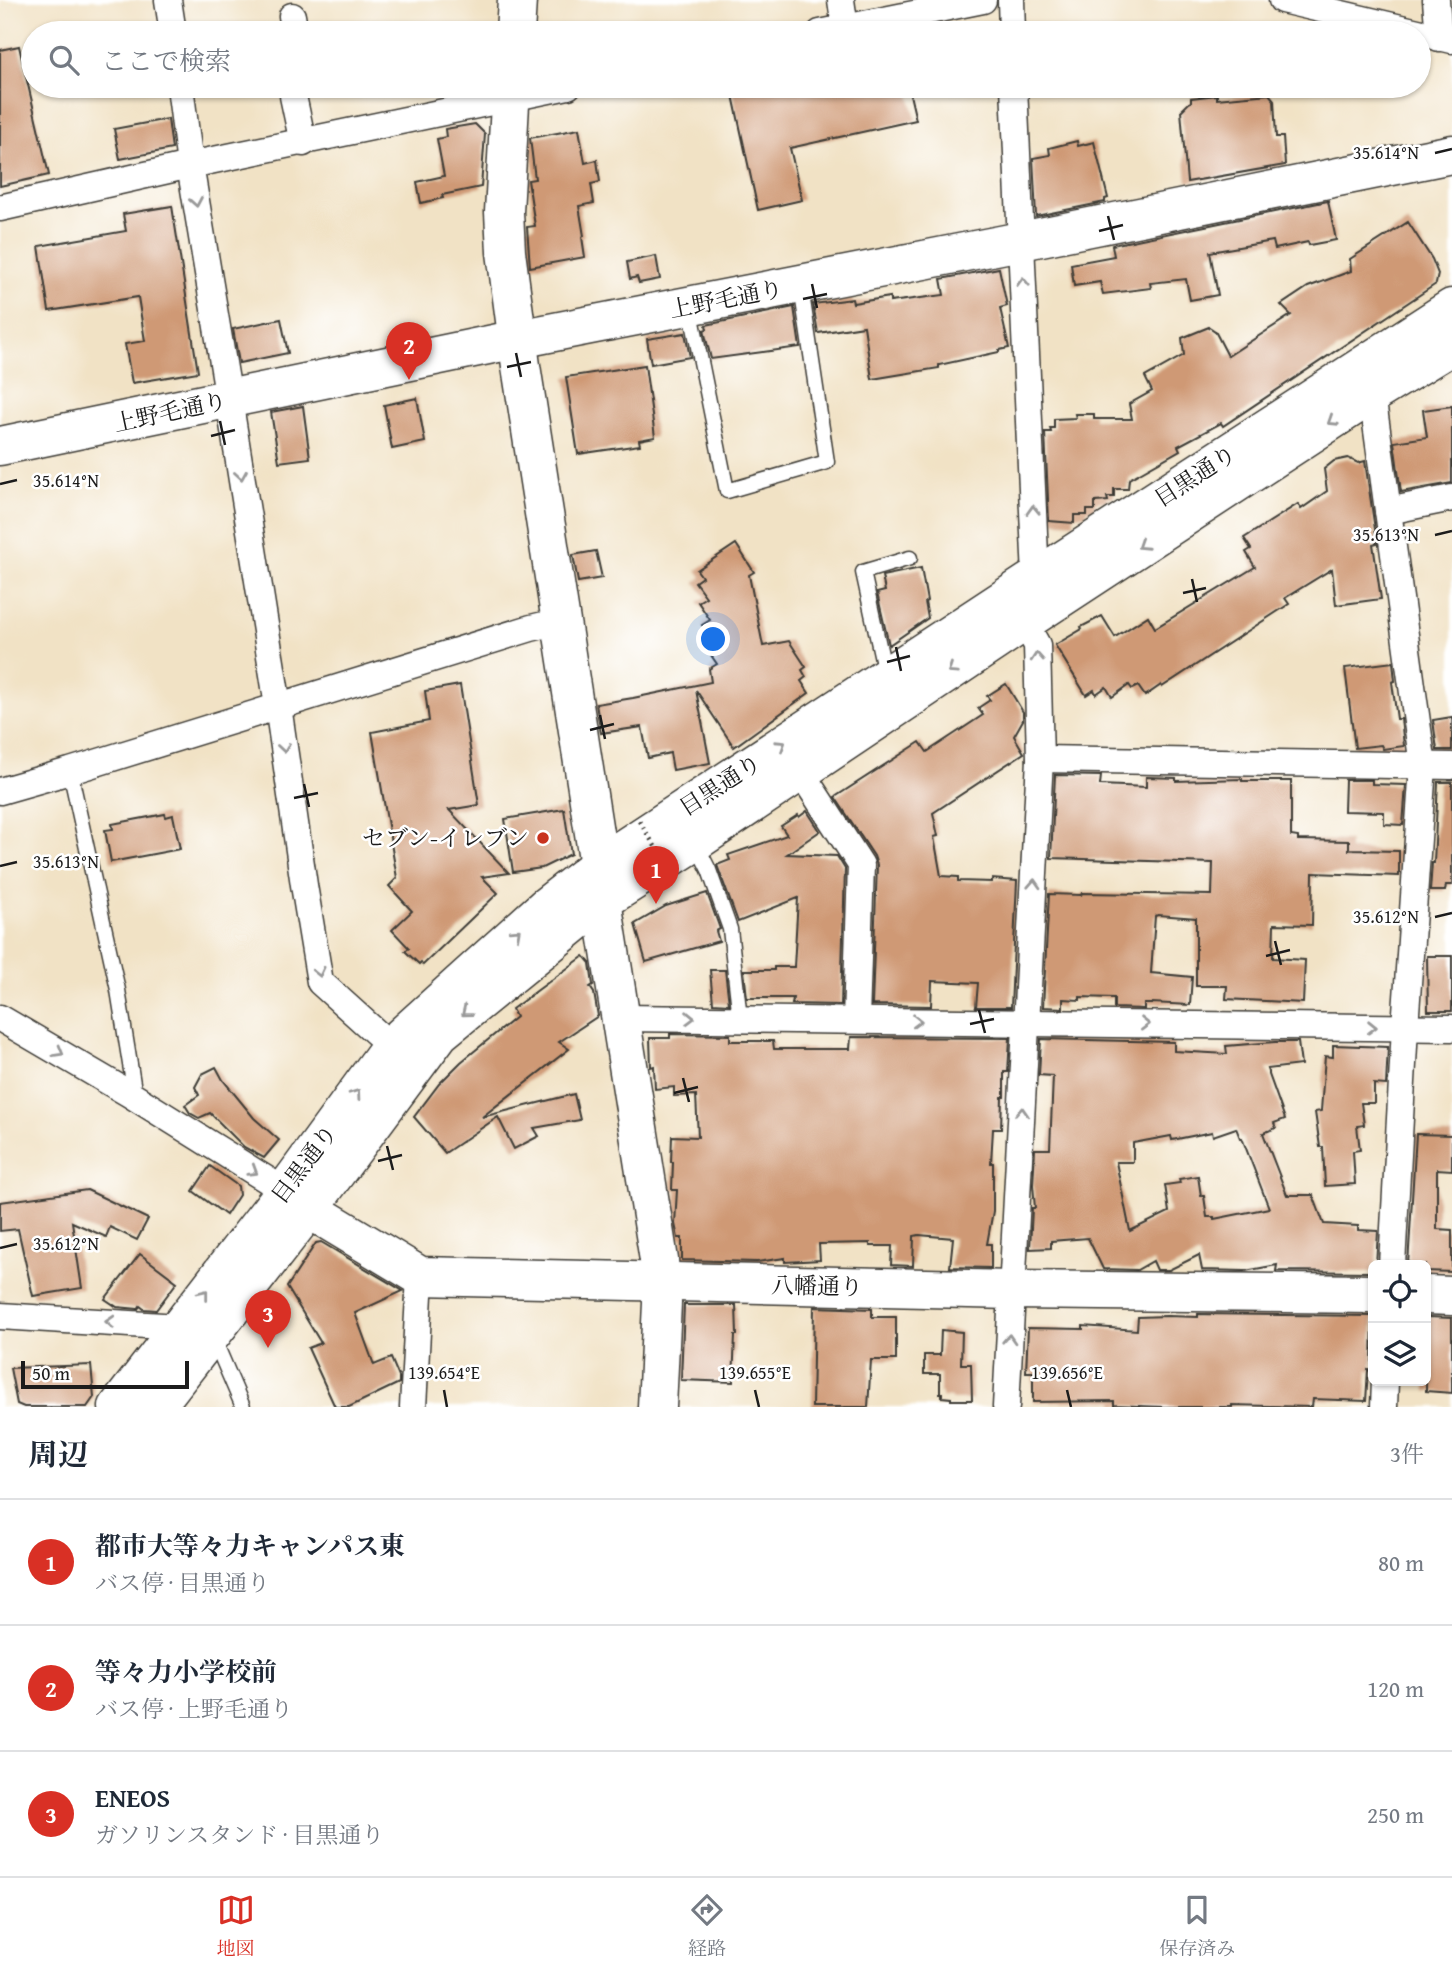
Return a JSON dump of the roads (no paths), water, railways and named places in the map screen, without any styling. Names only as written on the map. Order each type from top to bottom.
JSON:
[{"type":"street","points":[[169,0],[172,21]]},
{"type":"street","points":[[515,21],[516,0]]},
{"type":"street","points":[[836,21],[841,0]]},
{"type":"street","points":[[881,21],[983,0]]},
{"type":"street","points":[[1011,0],[1012,21]]},
{"type":"street","points":[[1282,0],[1370,21]]},
{"type":"street","points":[[1436,0],[1445,39]]},
{"type":"street","points":[[182,98],[320,982],[391,1046]]},
{"type":"street","points":[[293,98],[303,143]]},
{"type":"street","points":[[0,208],[190,165],[303,143],[487,98]]},
{"type":"street","points":[[511,98],[504,212],[506,252],[517,340],[662,1282],[657,1407]]},
{"type":"street","points":[[1015,98],[1036,578]]},
{"type":"street","name":"上野毛通り","points":[[0,446],[1452,154]]},
{"type":"street","name":"目黒通り","points":[[118,1407],[195,1330],[297,1200],[440,1033],[600,883],[886,677],[1452,309]]},
{"type":"street","name":"目黒通り","points":[[297,1200],[391,1046],[545,907],[695,842],[1024,622],[1372,394],[1452,345]]},
{"type":"street","points":[[1372,394],[1423,766],[1392,1260]]},
{"type":"street","points":[[1388,511],[1452,498]]},
{"type":"street","points":[[0,791],[561,621]]},
{"type":"street","points":[[1006,1407],[1040,759],[1037,645],[1024,622]]},
{"type":"street","points":[[1040,759],[1452,766]]},
{"type":"street","points":[[800,771],[861,864],[856,1020]]},
{"type":"street","points":[[0,1018],[128,1093],[297,1200]]},
{"type":"street","points":[[621,1018],[1452,1028]]},
{"type":"street","name":"八幡通り","points":[[297,1200],[420,1276],[1012,1290],[1368,1294]]},
{"type":"street","points":[[414,1407],[420,1276]]},
{"type":"street","points":[[1431,1295],[1452,1296]]},
{"type":"street","points":[[0,1315],[195,1330]]},
{"type":"street","name":"目黒通り","points":[[155,1407],[195,1330]]},
{"type":"street","points":[[1384,1407],[1385,1386]]},
{"type":"lane","points":[[690,306],[727,491],[827,462],[800,284]]},
{"type":"lane","points":[[886,677],[863,572],[909,558]]},
{"type":"lane","points":[[70,771],[118,990],[133,1083],[128,1093]]},
{"type":"lane","points":[[695,842],[709,870],[730,929],[740,1019]]},
{"type":"lane","points":[[195,1330],[243,1407]]},
{"type":"place","name":"等々力小学校前","points":[[409,380]]},
{"type":"place","name":"セブン-イレブン","points":[[543,838]]},
{"type":"place","name":"都市大等々力キャンパス東","points":[[656,904]]},
{"type":"place","name":"ENEOS","points":[[268,1348]]}]
